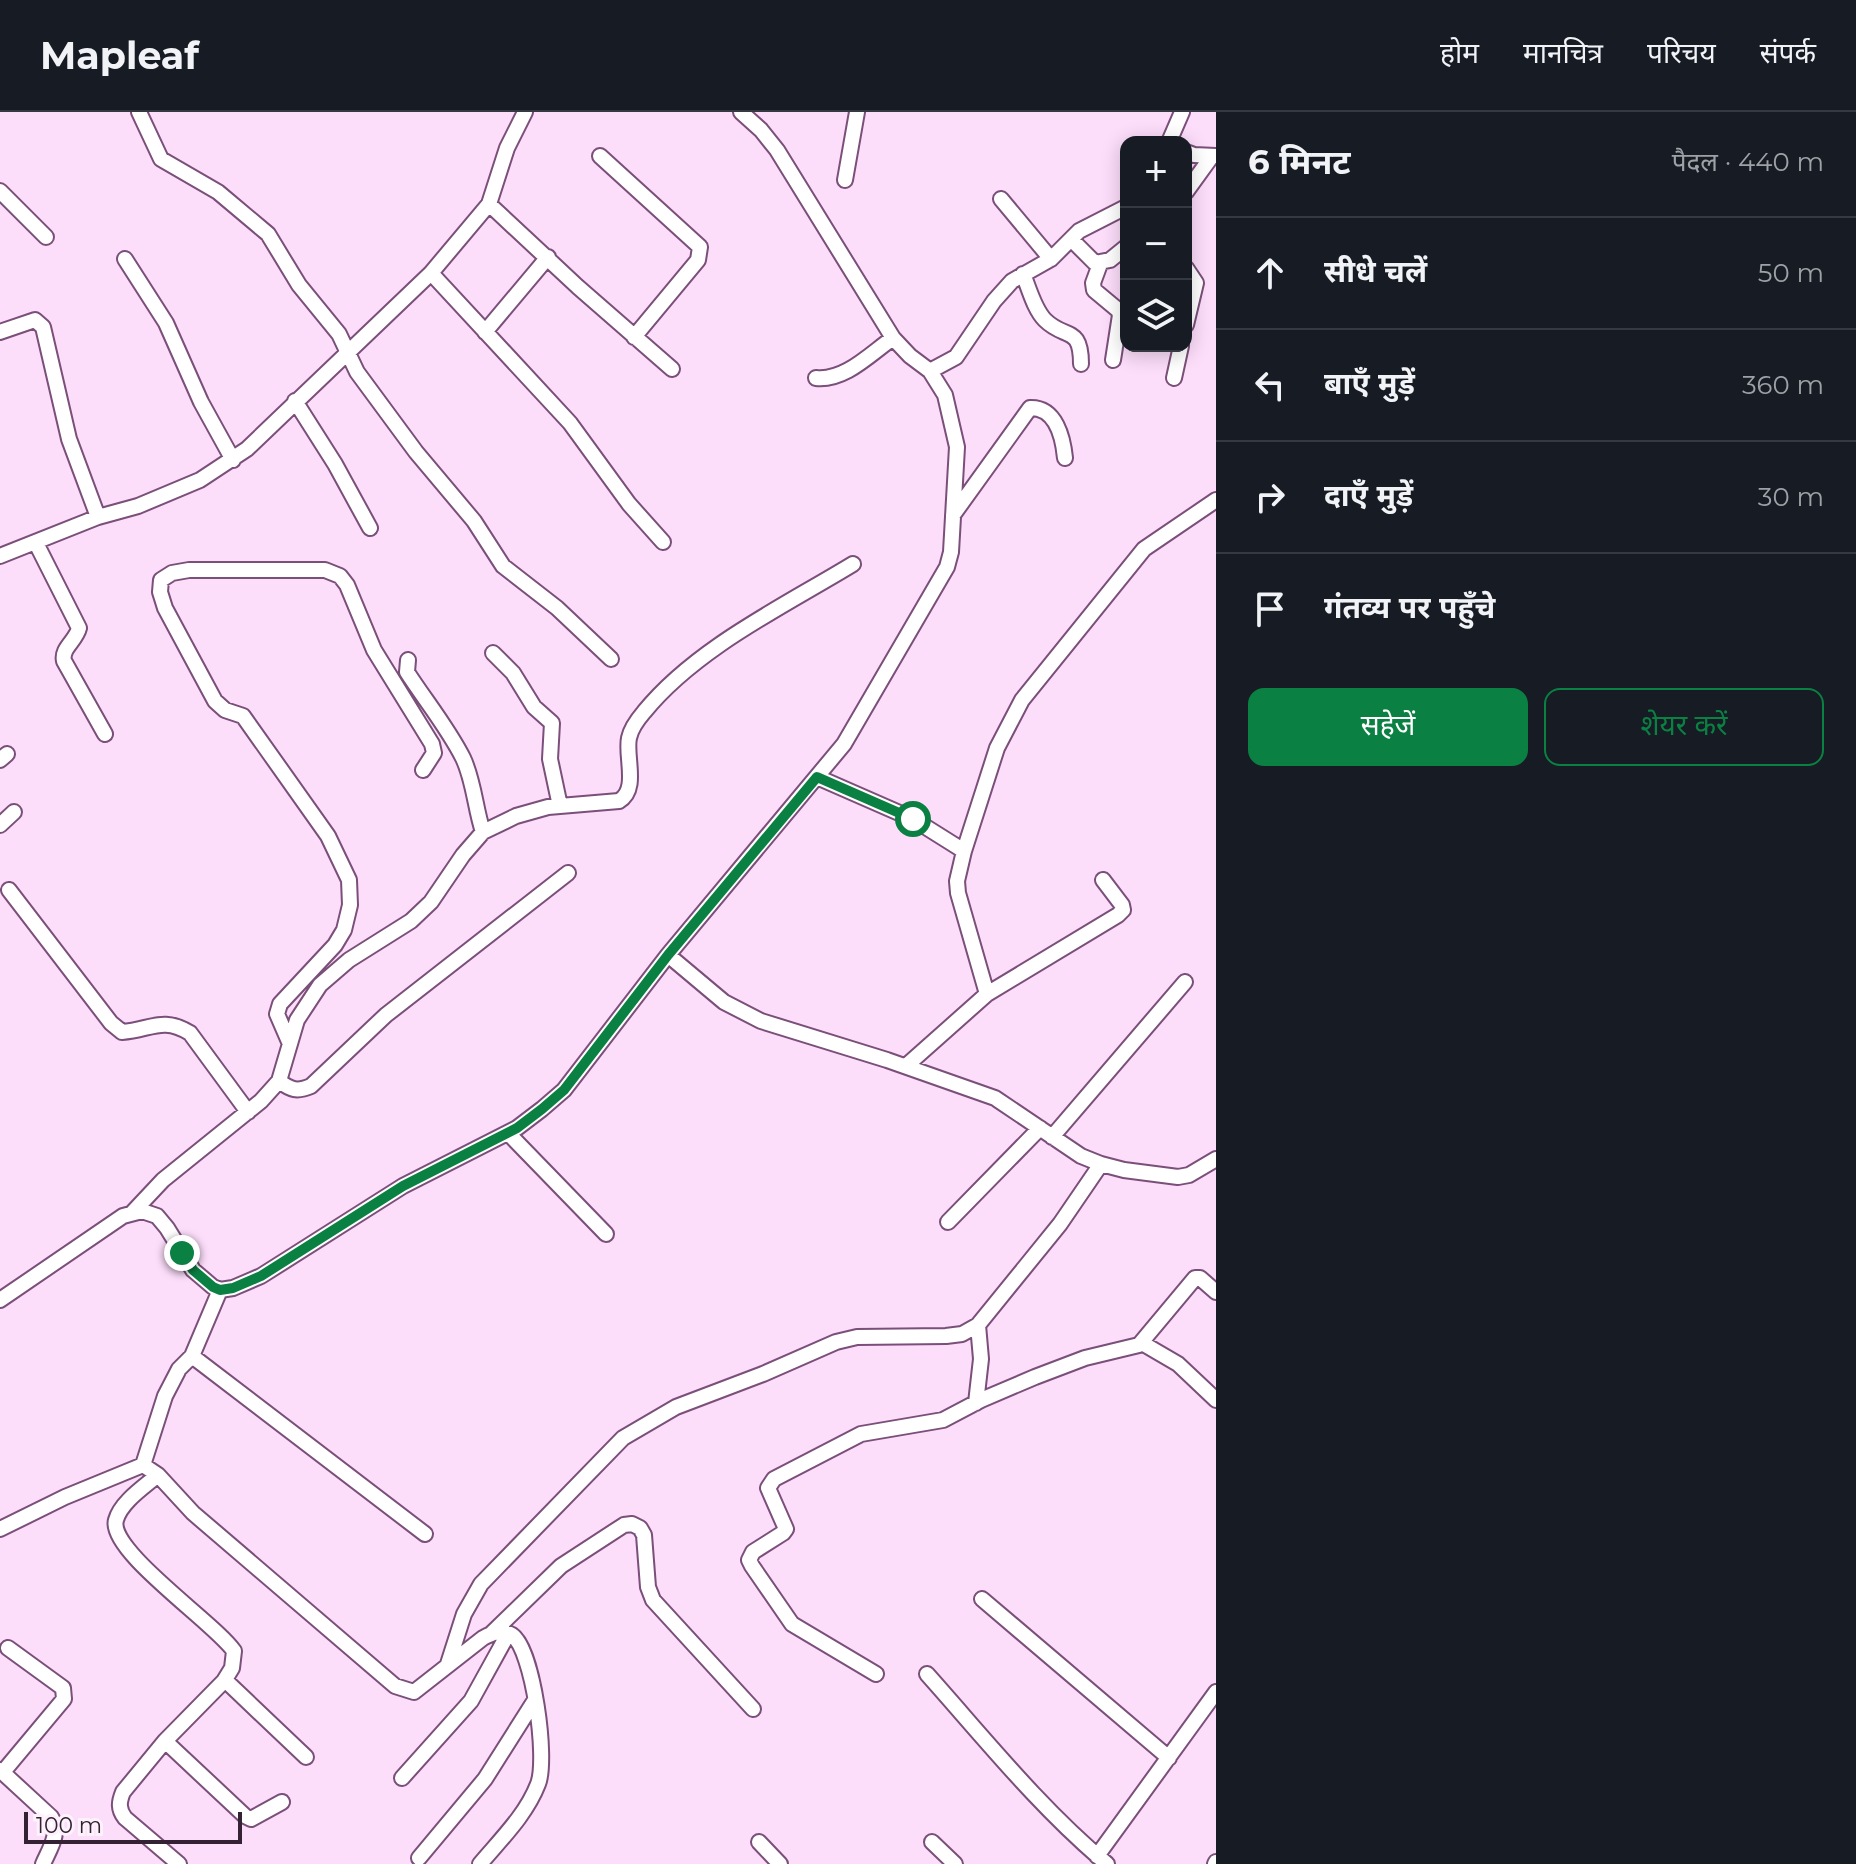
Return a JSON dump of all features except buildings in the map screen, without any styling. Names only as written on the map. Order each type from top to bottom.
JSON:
[{"type":"street","points":[[139,112],[161,159],[218,192],[268,234],[299,285],[339,334],[357,372],[416,452],[474,521],[503,566],[557,608],[611,659]]},
{"type":"street","points":[[0,556],[98,517],[163,496],[200,480],[233,460],[431,273],[493,207],[507,148],[525,112]]},
{"type":"street","points":[[0,1300],[123,1216],[142,1211],[157,1216],[193,1270],[220,1290],[233,1288],[261,1276],[403,1186],[508,1133],[564,1090],[668,955],[844,744],[939,585],[951,552],[957,447],[945,395],[930,371],[893,338],[777,150],[741,112]]},
{"type":"street","points":[[845,180],[857,112]]},
{"type":"street","points":[[1172,136],[1182,112]]},
{"type":"street","points":[[1192,153],[1214,156],[1192,184]]},
{"type":"street","points":[[600,156],[700,247],[698,260],[634,337]]},
{"type":"street","points":[[3,198],[46,237]]},
{"type":"street","points":[[1001,199],[1051,259]]},
{"type":"street","points":[[493,207],[672,369]]},
{"type":"street","points":[[930,371],[956,357],[1004,288],[1051,259],[1079,231],[1124,208]]},
{"type":"street","points":[[1071,239],[1090,259],[1100,264]]},
{"type":"street","points":[[1113,360],[1120,315],[1094,290],[1093,283],[1100,264],[1120,252]]},
{"type":"street","points":[[485,332],[548,257]]},
{"type":"street","points":[[125,259],[166,323],[201,402],[233,460]]},
{"type":"street","points":[[431,273],[570,423],[629,504],[663,542]]},
{"type":"street","points":[[1023,274],[1043,318],[1080,343],[1081,364]]},
{"type":"street","points":[[1192,277],[1196,283],[1192,300]]},
{"type":"street","points":[[0,332],[35,320],[43,327],[69,439],[98,517]]},
{"type":"street","points":[[816,378],[840,376],[893,338]]},
{"type":"street","points":[[1174,378],[1180,352]]},
{"type":"street","points":[[295,401],[335,464],[370,528]]},
{"type":"street","points":[[953,516],[1030,408],[1040,409],[1058,426],[1063,437],[1065,458]]},
{"type":"street","points":[[987,994],[957,881],[997,748],[1022,700],[1144,549],[1216,501]]},
{"type":"street","points":[[36,543],[79,628],[65,650],[64,661],[105,734]]},
{"type":"street","points":[[132,1213],[163,1180],[248,1112],[279,1081],[297,1020],[320,985],[349,960],[411,921],[431,902],[483,832],[516,816],[560,806],[625,798],[629,787],[628,741],[631,732],[660,694],[699,660],[853,564]]},
{"type":"street","points":[[290,1044],[277,1014],[280,1004],[340,938],[350,905],[349,880],[328,836],[243,716],[225,710],[215,701],[165,608],[160,592],[161,580],[172,573],[189,570],[325,570],[340,576],[347,585],[374,650],[432,744],[434,753],[423,770]]},
{"type":"street","points":[[493,653],[513,673],[534,707],[552,723],[550,759],[560,806]]},
{"type":"street","points":[[408,660],[407,672],[463,757],[483,832]]},
{"type":"street","points":[[817,777],[913,819],[964,851]]},
{"type":"street","points":[[0,825],[14,812]]},
{"type":"street","points":[[279,1081],[299,1091],[311,1086],[386,1015],[568,873]]},
{"type":"street","points":[[906,1066],[987,994],[1118,915],[1123,910],[1122,905],[1103,880]]},
{"type":"street","points":[[9,890],[111,1023],[122,1032],[162,1023],[177,1025],[190,1033],[248,1112]]},
{"type":"street","points":[[668,955],[724,1002],[761,1021],[906,1066],[995,1098],[1081,1156],[1101,1164],[1178,1177],[1189,1175],[1216,1159]]},
{"type":"street","points":[[948,1222],[1046,1133],[1185,982]]},
{"type":"street","points":[[508,1133],[606,1234]]},
{"type":"street","points":[[448,1664],[464,1614],[481,1584],[623,1438],[676,1407],[836,1342],[857,1337],[946,1336],[962,1334],[978,1325],[1060,1224],[1101,1164]]},
{"type":"street","points":[[876,1674],[792,1624],[752,1566],[749,1560],[753,1552],[786,1529],[769,1493],[769,1484],[861,1434],[943,1420],[1065,1365],[1142,1343],[1191,1279],[1200,1278],[1216,1292]]},
{"type":"street","points":[[143,1465],[165,1396],[179,1369],[192,1356],[220,1290]]},
{"type":"street","points":[[976,1403],[981,1359],[978,1325]]},
{"type":"street","points":[[1142,1343],[1178,1364],[1216,1400]]},
{"type":"street","points":[[192,1356],[425,1534]]},
{"type":"street","points":[[143,1465],[158,1475],[193,1513],[395,1686],[414,1692],[492,1633],[561,1566],[624,1525],[632,1524],[640,1528],[644,1535],[648,1587],[653,1600],[753,1709]]},
{"type":"street","points":[[0,1529],[65,1497],[143,1465]]},
{"type":"street","points":[[158,1475],[123,1508],[116,1518],[116,1531],[131,1555],[234,1651],[232,1668],[225,1680],[165,1741],[119,1801],[120,1812],[179,1864]]},
{"type":"street","points":[[982,1599],[1169,1758]]},
{"type":"street","points":[[480,1864],[525,1810],[539,1782],[543,1760],[542,1732],[525,1656],[514,1637],[492,1633]]},
{"type":"street","points":[[402,1778],[471,1701],[508,1634]]},
{"type":"street","points":[[8,1648],[63,1688],[65,1693],[64,1699],[2,1771],[56,1825],[46,1863]]},
{"type":"street","points":[[927,1674],[1044,1806],[1102,1860],[1216,1692]]},
{"type":"street","points":[[225,1680],[306,1757]]},
{"type":"street","points":[[419,1858],[485,1779],[535,1700]]},
{"type":"street","points":[[165,1741],[245,1816],[251,1819],[259,1817],[282,1802]]},
{"type":"street","points":[[759,1842],[780,1864]]},
{"type":"street","points":[[932,1842],[955,1864]]},
{"type":"route","points":[[182,1253],[193,1270],[213,1287],[220,1290],[233,1288],[261,1276],[403,1186],[517,1128],[564,1090],[668,955],[817,777],[913,819]]}]
